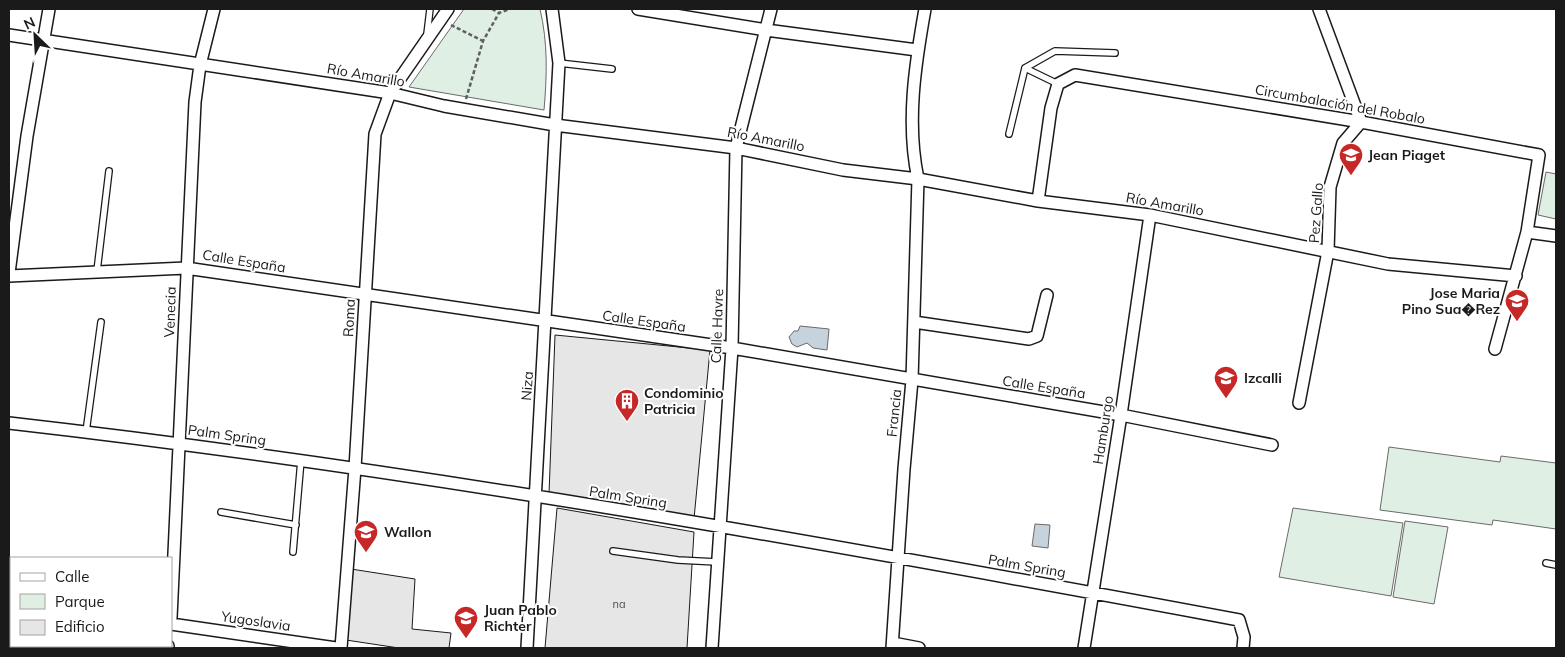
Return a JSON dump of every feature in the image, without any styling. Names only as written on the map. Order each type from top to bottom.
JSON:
[{"type":"street","points":[[9,274],[27,136],[50,9]]},
{"type":"street","name":"Venecia","points":[[172,599],[186,268],[196,102],[200,65],[214,9]]},
{"type":"street","name":"Roma","points":[[341,648],[355,468],[375,134],[390,93],[448,9]]},
{"type":"street","name":"Niza","points":[[527,648],[534,497],[546,323],[560,63],[552,9]]},
{"type":"street","points":[[638,9],[766,30],[917,50]]},
{"type":"street","name":"Calle Havre","points":[[712,648],[732,348],[736,148],[771,9]]},
{"type":"street","name":"Francia","points":[[892,646],[912,380],[918,179],[912,152],[912,136],[917,50],[925,9]]},
{"type":"street","points":[[1319,9],[1361,122]]},
{"type":"street","name":"Río Amarillo","points":[[9,35],[44,42],[390,93],[463,110],[556,125],[736,148],[842,170],[918,179],[1038,201],[1150,215],[1388,264],[1516,276]]},
{"type":"street","name":"Circumbalación del Robalo","points":[[1058,84],[1075,75],[1361,122],[1539,155],[1527,232],[1495,349]]},
{"type":"street","points":[[1038,201],[1050,108],[1058,84]]},
{"type":"street","name":"Pez Gallo","points":[[1299,403],[1328,251],[1330,187],[1343,143],[1361,122]]},
{"type":"street","name":"Hamburgo","points":[[1084,648],[1150,215]]},
{"type":"street","points":[[1527,232],[1556,236]]},
{"type":"street","name":"Calle España","points":[[9,274],[186,268],[546,323],[732,348],[1121,415],[1272,445]]},
{"type":"street","points":[[914,322],[1029,339],[1037,336],[1047,296]]},
{"type":"street","name":"Palm Spring","points":[[9,423],[180,443],[355,468],[720,528],[1091,593],[1239,620],[1244,637],[1243,648]]},
{"type":"street","name":"Yugoslavia","points":[[172,624],[336,648]]},
{"type":"street","points":[[892,646],[919,648]]},
{"type":"lane","points":[[426,39],[430,9]]},
{"type":"lane","points":[[1009,134],[1025,68],[1055,51],[1115,53]]},
{"type":"lane","points":[[560,63],[612,69]]},
{"type":"lane","points":[[1025,68],[1058,84]]},
{"type":"lane","points":[[97,271],[109,172]]},
{"type":"lane","points":[[86,432],[102,322]]},
{"type":"lane","points":[[293,552],[301,460]]},
{"type":"lane","points":[[221,512],[296,525]]},
{"type":"lane","points":[[613,551],[678,560],[717,562]]},
{"type":"lane","points":[[1546,563],[1556,565]]},
{"type":"path","points":[[492,9],[499,12],[510,9]]},
{"type":"path","points":[[463,110],[483,41],[499,12]]},
{"type":"path","points":[[441,20],[483,41]]},
{"type":"green space","points":[[464,9],[540,9],[546,59],[544,110],[409,87]]},
{"type":"green space","points":[[1546,172],[1556,174],[1556,219],[1538,215]]},
{"type":"green space","points":[[1389,447],[1500,462],[1501,456],[1556,463],[1556,529],[1493,520],[1492,525],[1380,510]]},
{"type":"green space","points":[[1293,508],[1403,523],[1391,596],[1279,577]]},
{"type":"green space","points":[[1405,521],[1448,527],[1434,604],[1393,597]]},
{"type":"shaded area","points":[[800,326],[829,329],[827,350],[813,348],[807,343],[797,347],[792,344],[789,337],[794,331],[798,331]]},
{"type":"shaded area","points":[[1035,524],[1050,525],[1048,548],[1032,546]]},
{"type":"building","name":"Condominio Patricia","points":[[555,335],[710,350],[694,519],[549,494]]},
{"type":"building","points":[[557,508],[694,532],[687,648],[545,648]]},
{"type":"building","points":[[351,569],[415,579],[412,629],[451,633],[449,648],[399,648],[346,640]]},
{"type":"place","name":"Jean Piaget","points":[[1351,176]]},
{"type":"place","name":"Jose Maria Pino Sua�Rez","points":[[1517,322]]},
{"type":"place","name":"Izcalli","points":[[1226,399]]},
{"type":"place","name":"Condominio Patricia","points":[[627,422]]},
{"type":"place","name":"Wallon","points":[[366,553]]},
{"type":"place","name":"Juan Pablo Richter","points":[[466,639]]}]
